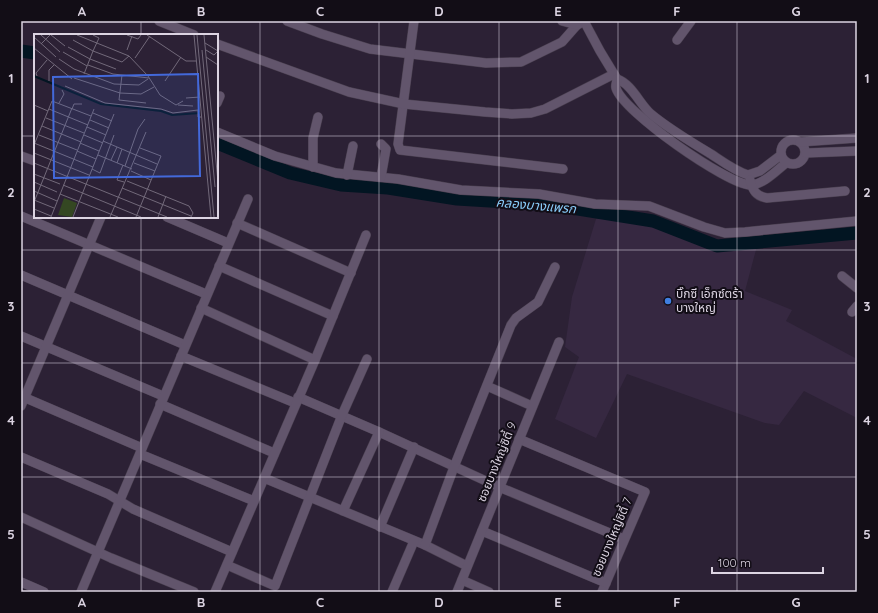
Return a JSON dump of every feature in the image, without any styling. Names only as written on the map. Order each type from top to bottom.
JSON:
[{"type":"street","points":[[159,21],[192,34]]},
{"type":"street","points":[[287,21],[363,47],[486,63],[521,62],[562,42],[582,22]]},
{"type":"street","points":[[414,21],[398,144],[400,150],[563,169]]},
{"type":"street","points":[[562,21],[582,22]]},
{"type":"street","points":[[677,40],[691,21]]},
{"type":"street","points":[[582,22],[616,76],[641,104],[652,115],[697,146],[736,170],[748,175],[760,171],[784,159]]},
{"type":"street","points":[[218,44],[349,92],[404,104],[492,112],[531,113],[545,109],[616,76]]},
{"type":"street","points":[[616,76],[616,88],[620,95],[644,122],[735,181],[751,185],[758,183],[784,159]]},
{"type":"street","points":[[313,167],[313,138],[318,117]]},
{"type":"street","points":[[218,132],[255,149],[313,167],[347,174],[381,177],[461,190],[539,194],[594,204],[649,206],[713,230],[725,232],[745,232],[857,221]]},
{"type":"street","points":[[800,142],[805,147],[806,153],[804,159],[799,164],[792,165],[784,159],[783,146],[788,141],[794,140],[800,142],[857,138]]},
{"type":"street","points":[[381,144],[386,149],[381,177]]},
{"type":"street","points":[[347,174],[353,146]]},
{"type":"street","points":[[806,153],[857,150]]},
{"type":"street","points":[[21,156],[34,161]]},
{"type":"street","points":[[748,175],[755,193],[760,197],[767,198],[845,191]]},
{"type":"street","points":[[81,592],[206,294],[248,199]]},
{"type":"street","points":[[21,216],[206,294]]},
{"type":"street","points":[[21,406],[23,397],[47,347],[101,218]]},
{"type":"street","points":[[168,218],[228,243]]},
{"type":"street","points":[[237,223],[351,273]]},
{"type":"street","points":[[215,592],[315,360],[366,235]]},
{"type":"street","points":[[219,266],[333,316]]},
{"type":"street","points":[[425,545],[454,467],[511,326],[516,318],[538,302],[555,267]]},
{"type":"street","points":[[21,276],[185,345]]},
{"type":"street","points":[[842,276],[857,288]]},
{"type":"street","points":[[201,308],[315,360]]},
{"type":"street","points":[[21,336],[274,453]]},
{"type":"street","name":"ซอยบางใหญ่ซิตี้ 9","points":[[457,592],[559,342]]},
{"type":"street","points":[[181,356],[297,400],[342,415],[414,447],[454,467],[624,539]]},
{"type":"street","points":[[227,565],[275,586],[311,498],[342,415],[367,359]]},
{"type":"street","points":[[487,386],[532,406]]},
{"type":"street","points":[[23,397],[254,501]]},
{"type":"street","points":[[343,511],[379,432]]},
{"type":"street","name":"ซอยบางใหญ่ซิตี้ 7","points":[[519,439],[644,492],[602,592]]},
{"type":"street","points":[[380,527],[414,447]]},
{"type":"street","points":[[21,457],[120,500],[133,509],[232,552]]},
{"type":"street","points":[[264,478],[425,545],[467,566]]},
{"type":"street","points":[[21,517],[194,592]]},
{"type":"street","points":[[482,531],[606,582]]},
{"type":"street","points":[[392,592],[414,541]]},
{"type":"street","points":[[462,580],[490,592]]},
{"type":"street","points":[[21,582],[44,592]]},
{"type":"shaded area","points":[[636,217],[718,249],[757,246],[745,291],[792,310],[786,321],[857,359],[857,418],[804,391],[779,425],[765,423],[627,374],[596,438],[555,419],[579,357],[565,347],[572,297],[596,219]]},
{"type":"waterway","name":"คลองบางแพรก","points":[[21,51],[34,53]]},
{"type":"waterway","name":"คลองบางแพรก","points":[[218,143],[290,173],[341,185],[388,188],[457,199],[553,205],[653,221],[717,246],[857,233]]},
{"type":"place","name":"บิ๊กซี เอ็กซ์ตร้า บางใหญ่","points":[[668,301]]}]
